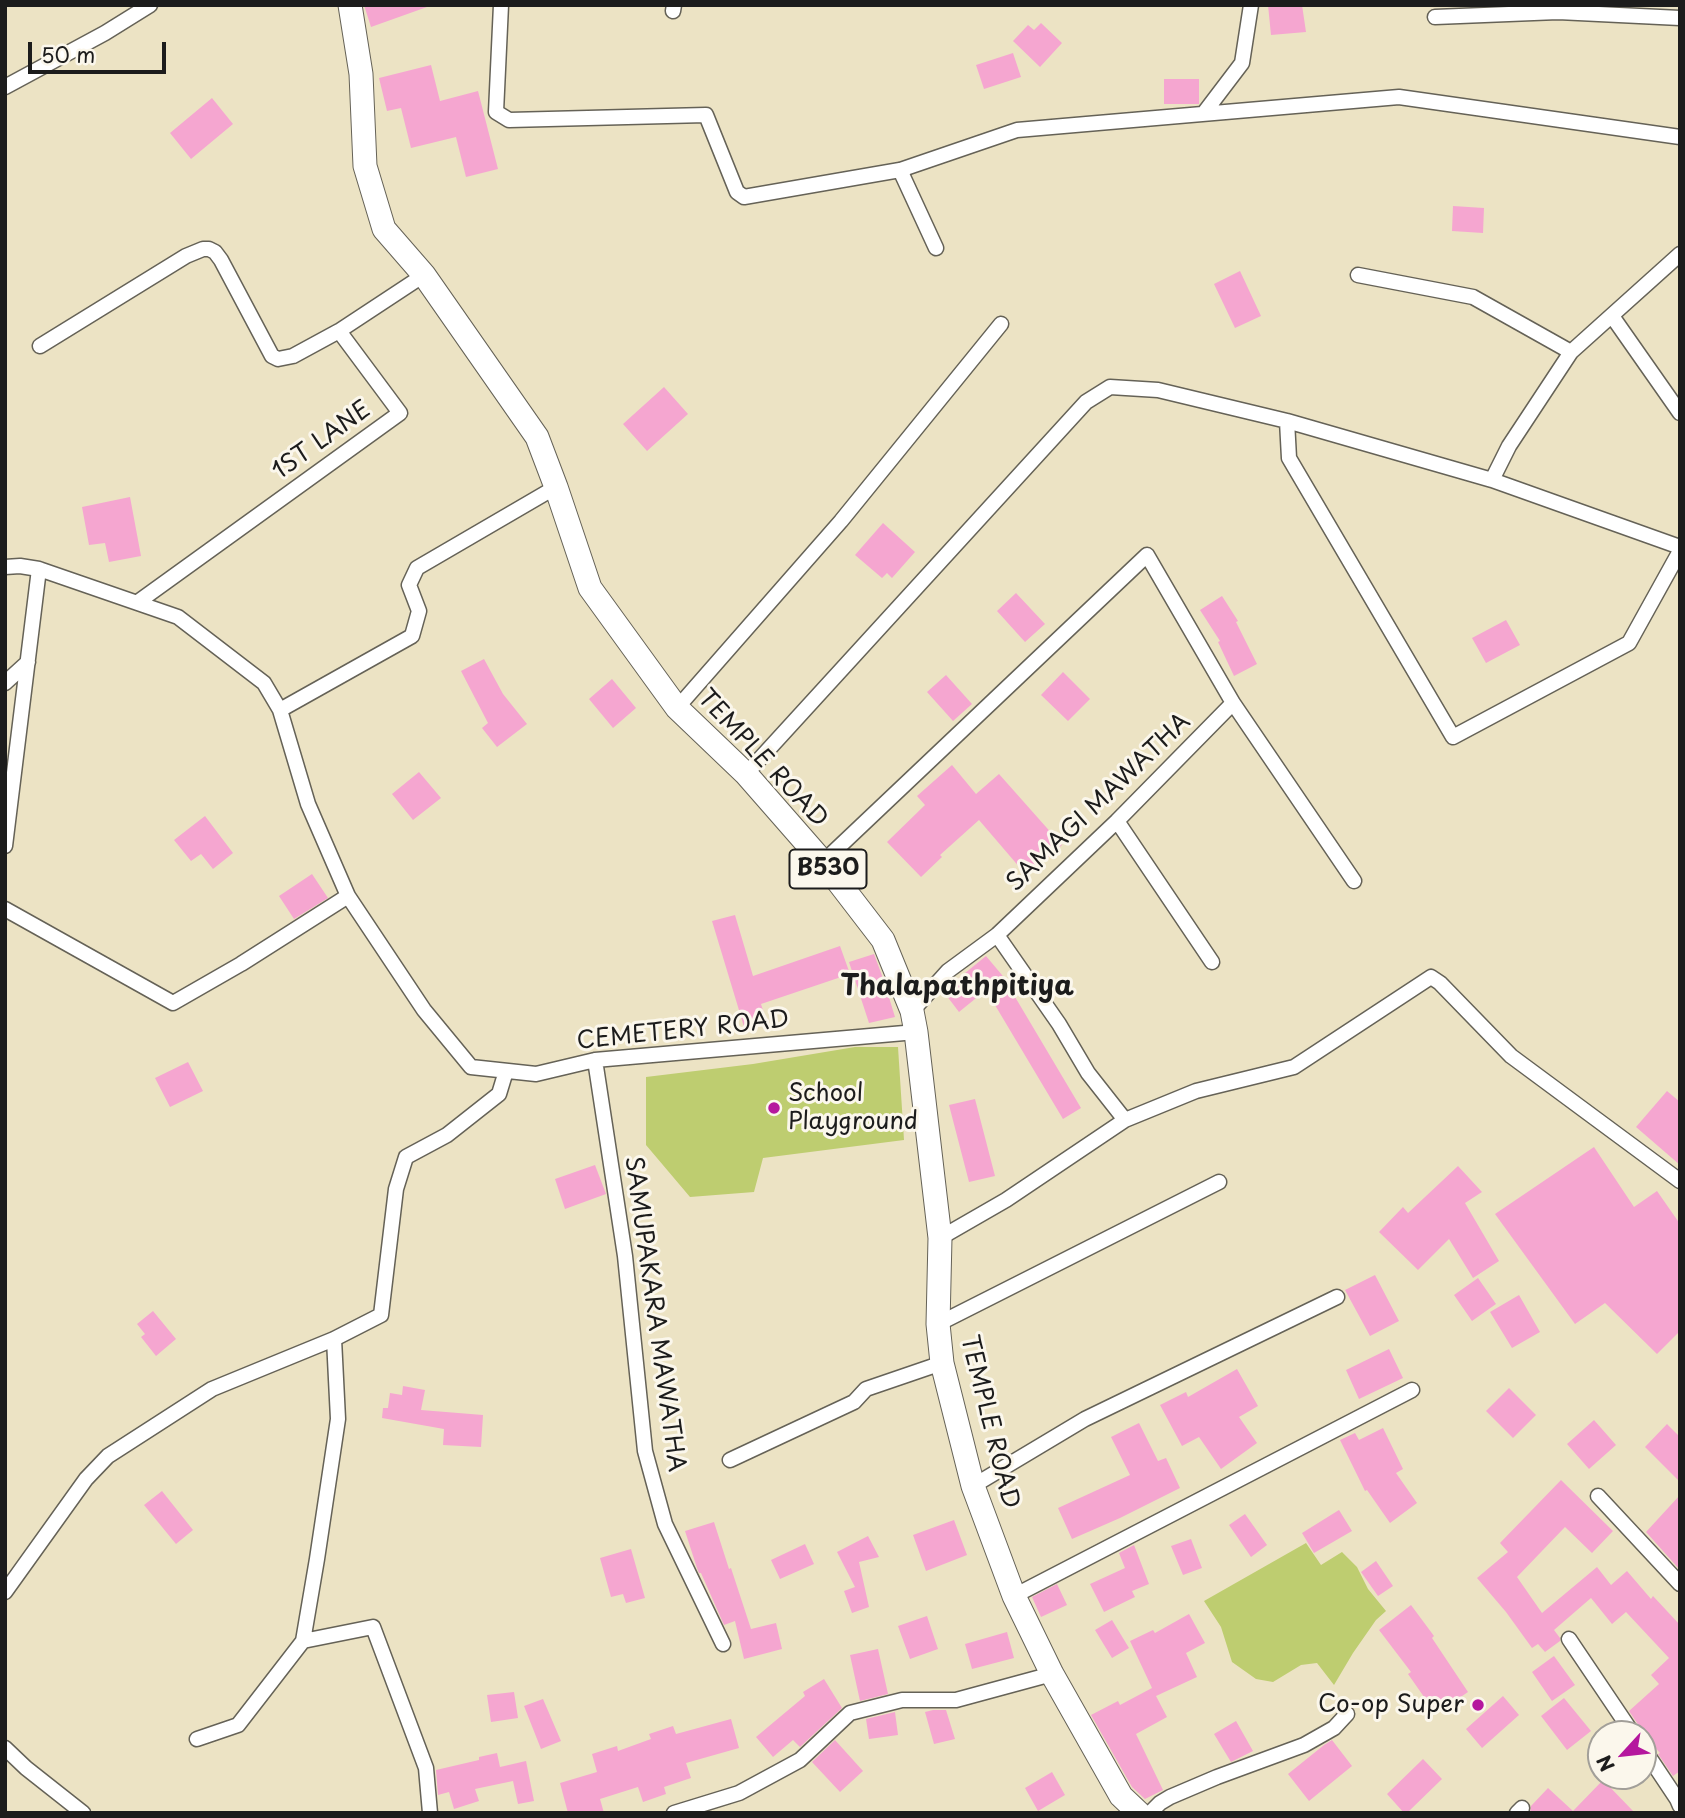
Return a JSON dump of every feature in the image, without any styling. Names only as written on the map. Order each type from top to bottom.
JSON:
[{"type":"main road","name":"TEMPLE ROAD","points":[[350,5],[361,74],[365,166],[384,229],[424,275],[537,437],[590,588],[677,708],[746,774],[823,862],[883,940],[914,1022],[940,1238],[938,1324],[942,1363],[973,1486],[1014,1596],[1052,1674],[1121,1796],[1139,1813]]},
{"type":"street","points":[[5,87],[105,33],[150,5]]},
{"type":"street","points":[[501,5],[496,112],[509,120],[706,115],[737,192],[744,197],[900,170],[1017,130],[1399,97],[1680,137]]},
{"type":"street","points":[[1204,113],[1242,63],[1251,5]]},
{"type":"street","points":[[1435,17],[1558,12],[1680,18]]},
{"type":"street","points":[[900,170],[936,248]]},
{"type":"street","points":[[40,346],[186,256],[203,249],[215,252],[221,260],[272,356],[278,359],[293,356],[339,331],[424,275]]},
{"type":"street","points":[[1492,480],[1509,446],[1570,352],[1680,254]]},
{"type":"street","points":[[1358,275],[1473,297],[1570,352]]},
{"type":"street","points":[[1612,316],[1680,413]]},
{"type":"street","points":[[677,708],[841,521],[1001,324]]},
{"type":"street","name":"1ST LANE","points":[[138,602],[400,413],[339,331]]},
{"type":"street","points":[[746,774],[1086,402],[1110,387],[1157,390],[1287,421],[1492,480],[1680,549],[1629,643],[1452,737],[1289,458],[1287,421]]},
{"type":"street","points":[[279,710],[412,636],[419,611],[409,585],[417,569],[556,487]]},
{"type":"street","points":[[823,862],[1147,555],[1233,703],[1354,881]]},
{"type":"street","name":"CEMETERY ROAD","points":[[5,567],[39,569],[178,617],[264,683],[279,710],[307,804],[348,896],[424,1010],[471,1067],[536,1074],[595,1060],[914,1022]]},
{"type":"street","points":[[5,846],[39,569]]},
{"type":"street","points":[[5,683],[28,663]]},
{"type":"street","name":"SAMAGI MAWATHA","points":[[914,1022],[948,971],[997,935],[1117,821],[1233,703]]},
{"type":"street","points":[[1117,821],[1212,962]]},
{"type":"street","points":[[5,909],[173,1003],[242,964],[348,896]]},
{"type":"street","points":[[997,935],[1059,1024],[1088,1073],[1125,1120]]},
{"type":"street","points":[[940,1238],[1006,1200],[1125,1120],[1196,1091],[1294,1068],[1431,977],[1511,1056],[1680,1181]]},
{"type":"street","name":"SAMUPAKARA MAWATHA","points":[[595,1060],[625,1256],[645,1451],[665,1524],[723,1643]]},
{"type":"street","points":[[5,1592],[86,1479],[107,1456],[212,1389],[334,1339],[381,1315],[396,1189],[406,1157],[447,1135],[499,1094],[506,1071]]},
{"type":"street","points":[[938,1324],[1219,1182]]},
{"type":"street","points":[[973,1486],[1085,1419],[1337,1297]]},
{"type":"street","points":[[197,1739],[238,1726],[303,1641],[338,1419],[334,1339]]},
{"type":"street","points":[[730,1460],[854,1402],[866,1390],[942,1363]]},
{"type":"street","points":[[1014,1596],[1412,1390]]},
{"type":"street","points":[[1598,1496],[1680,1584]]},
{"type":"street","points":[[303,1641],[373,1627],[426,1768],[430,1813]]},
{"type":"street","points":[[1569,1639],[1624,1720]]},
{"type":"street","points":[[674,1813],[739,1793],[800,1760],[850,1713],[902,1700],[956,1700],[1052,1674]]},
{"type":"street","points":[[1150,1813],[1170,1797],[1304,1745],[1334,1728],[1347,1714]]},
{"type":"street","points":[[5,1748],[26,1769],[83,1813]]},
{"type":"street","points":[[1657,1769],[1680,1806]]},
{"type":"green space","name":"School Playground","points":[[855,1047],[898,1047],[904,1140],[763,1158],[754,1192],[690,1197],[646,1145],[646,1077],[753,1064]]},
{"type":"green space","points":[[1306,1543],[1321,1565],[1342,1552],[1357,1567],[1368,1589],[1386,1611],[1376,1620],[1334,1685],[1317,1663],[1301,1665],[1273,1682],[1256,1679],[1232,1662],[1221,1627],[1204,1601]]},
{"type":"building","points":[[364,5],[427,5],[427,7],[371,27]]},
{"type":"building","points":[[1268,5],[1302,5],[1306,32],[1271,35]]},
{"type":"building","points":[[1041,23],[1062,43],[1040,67],[1013,41],[1028,25],[1034,30]]},
{"type":"building","points":[[1013,53],[1021,77],[984,89],[976,65]]},
{"type":"building","points":[[431,65],[440,101],[478,91],[498,169],[466,177],[456,137],[411,148],[401,108],[387,111],[379,78]]},
{"type":"building","points":[[1164,79],[1199,79],[1199,104],[1164,104]]},
{"type":"building","points":[[212,98],[233,124],[191,159],[170,133]]},
{"type":"building","points":[[1453,206],[1484,208],[1483,233],[1452,231]]},
{"type":"building","points":[[1240,271],[1261,316],[1235,328],[1214,284]]},
{"type":"building","points":[[664,387],[688,414],[647,451],[623,424]]},
{"type":"building","points":[[130,497],[141,556],[109,562],[105,543],[89,545],[82,507]]},
{"type":"building","points":[[883,523],[915,552],[892,578],[887,573],[882,578],[855,555]]},
{"type":"building","points":[[1016,593],[1045,624],[1025,642],[997,611]]},
{"type":"building","points":[[1222,596],[1238,621],[1236,622],[1257,664],[1234,676],[1218,642],[1220,641],[1200,610]]},
{"type":"building","points":[[1506,620],[1520,645],[1486,663],[1472,638]]},
{"type":"building","points":[[484,659],[503,694],[527,724],[497,747],[482,728],[488,723],[461,671]]},
{"type":"building","points":[[1063,672],[1090,699],[1068,721],[1041,695]]},
{"type":"building","points":[[946,675],[972,704],[953,721],[927,692]]},
{"type":"building","points":[[612,679],[636,708],[613,728],[589,699]]},
{"type":"building","points":[[952,765],[976,794],[999,774],[1062,845],[1027,876],[979,820],[940,855],[942,857],[921,877],[887,842],[925,805],[917,796]]},
{"type":"building","points":[[419,772],[441,798],[413,820],[392,794]]},
{"type":"building","points":[[205,816],[233,853],[213,869],[201,854],[191,861],[174,840]]},
{"type":"building","points":[[312,874],[328,898],[294,919],[279,896]]},
{"type":"building","points":[[735,915],[753,976],[840,946],[850,974],[761,1004],[767,1023],[745,1030],[712,921]]},
{"type":"building","points":[[874,954],[895,1017],[869,1023],[849,962]]},
{"type":"building","points":[[986,956],[1002,975],[1081,1108],[1063,1119],[986,990],[959,1012],[943,991]]},
{"type":"building","points":[[188,1062],[203,1091],[170,1107],[155,1078]]},
{"type":"building","points":[[1667,1091],[1680,1102],[1680,1165],[1636,1127]]},
{"type":"building","points":[[975,1099],[995,1176],[969,1182],[949,1105]]},
{"type":"building","points":[[1594,1147],[1634,1207],[1657,1191],[1680,1224],[1680,1331],[1657,1354],[1605,1303],[1575,1324],[1495,1214]]},
{"type":"building","points":[[595,1165],[606,1194],[565,1209],[555,1179]]},
{"type":"building","points":[[1458,1166],[1482,1192],[1465,1203],[1499,1261],[1473,1278],[1449,1239],[1418,1270],[1379,1232],[1403,1207],[1408,1213]]},
{"type":"building","points":[[1375,1275],[1399,1321],[1370,1336],[1345,1290]]},
{"type":"building","points":[[1478,1278],[1496,1304],[1472,1321],[1454,1295]]},
{"type":"building","points":[[1519,1295],[1540,1332],[1512,1348],[1490,1312]]},
{"type":"building","points":[[153,1311],[176,1339],[156,1356],[141,1337],[145,1334],[137,1324]]},
{"type":"building","points":[[1389,1349],[1403,1378],[1359,1399],[1346,1370]]},
{"type":"building","points":[[1237,1369],[1258,1406],[1239,1417],[1257,1443],[1221,1469],[1199,1437],[1182,1446],[1160,1405],[1186,1392],[1188,1397]]},
{"type":"building","points":[[403,1386],[425,1390],[421,1410],[483,1415],[481,1447],[443,1445],[444,1429],[382,1418],[383,1408],[388,1408],[390,1393],[402,1395]]},
{"type":"building","points":[[1509,1388],[1536,1415],[1513,1438],[1486,1411]]},
{"type":"building","points":[[1594,1420],[1616,1445],[1589,1469],[1567,1444]]},
{"type":"building","points":[[1139,1423],[1158,1461],[1166,1458],[1180,1488],[1072,1539],[1058,1508],[1130,1475],[1111,1437]]},
{"type":"building","points":[[1667,1424],[1680,1437],[1680,1482],[1645,1447]]},
{"type":"building","points":[[1383,1428],[1403,1469],[1396,1473],[1417,1503],[1390,1523],[1367,1490],[1365,1491],[1340,1440],[1355,1433],[1359,1440]]},
{"type":"building","points":[[1561,1480],[1613,1531],[1592,1553],[1565,1527],[1517,1577],[1542,1613],[1597,1567],[1611,1585],[1627,1571],[1651,1599],[1653,1596],[1680,1625],[1680,1771],[1673,1776],[1658,1754],[1657,1720],[1635,1720],[1629,1711],[1659,1684],[1651,1675],[1669,1658],[1626,1612],[1612,1624],[1591,1598],[1554,1630],[1560,1641],[1545,1652],[1538,1644],[1532,1648],[1477,1578],[1508,1552],[1500,1543]]},
{"type":"building","points":[[162,1491],[193,1530],[176,1544],[144,1505]]},
{"type":"building","points":[[1680,1495],[1680,1570],[1646,1532]]},
{"type":"building","points":[[1339,1510],[1352,1531],[1314,1553],[1302,1533]]},
{"type":"building","points":[[1245,1514],[1267,1545],[1251,1557],[1229,1525]]},
{"type":"building","points":[[954,1520],[967,1555],[926,1571],[913,1535]]},
{"type":"building","points":[[714,1522],[751,1629],[776,1623],[782,1649],[744,1659],[735,1621],[724,1625],[699,1573],[685,1531]]},
{"type":"building","points":[[868,1536],[879,1557],[859,1562],[869,1607],[852,1613],[844,1591],[855,1587],[837,1552]]},
{"type":"building","points":[[1191,1539],[1202,1568],[1183,1575],[1171,1546]]},
{"type":"building","points":[[805,1544],[814,1564],[780,1579],[771,1560]]},
{"type":"building","points":[[1134,1545],[1149,1584],[1132,1591],[1135,1597],[1104,1612],[1090,1584],[1125,1568],[1119,1553]]},
{"type":"building","points":[[631,1549],[645,1598],[626,1603],[623,1594],[611,1597],[600,1558]]},
{"type":"building","points":[[1376,1561],[1393,1586],[1378,1596],[1361,1572]]},
{"type":"building","points":[[1057,1584],[1067,1605],[1041,1617],[1032,1597]]},
{"type":"building","points":[[1411,1605],[1434,1636],[1432,1638],[1468,1692],[1436,1714],[1408,1674],[1411,1672],[1379,1630]]},
{"type":"building","points":[[1189,1614],[1205,1643],[1186,1653],[1197,1677],[1156,1696],[1167,1717],[1136,1734],[1163,1790],[1145,1799],[1132,1787],[1091,1715],[1118,1701],[1120,1705],[1152,1688],[1130,1641],[1153,1630],[1155,1633]]},
{"type":"building","points":[[927,1616],[938,1649],[910,1659],[898,1626]]},
{"type":"building","points":[[1112,1620],[1129,1648],[1112,1658],[1095,1630]]},
{"type":"building","points":[[1007,1632],[1014,1658],[972,1669],[965,1644]]},
{"type":"building","points":[[878,1649],[888,1694],[860,1701],[850,1655]]},
{"type":"building","points":[[1554,1656],[1575,1685],[1552,1701],[1532,1672]]},
{"type":"building","points":[[824,1679],[842,1708],[800,1747],[793,1740],[773,1757],[756,1737],[805,1696],[803,1692]]},
{"type":"building","points":[[514,1692],[518,1718],[491,1722],[487,1695]]},
{"type":"building","points":[[1503,1696],[1519,1715],[1482,1748],[1466,1729]]},
{"type":"building","points":[[1564,1698],[1587,1726],[1587,1734],[1567,1750],[1541,1716]]},
{"type":"building","points":[[543,1699],[561,1741],[541,1749],[524,1706]]},
{"type":"building","points":[[946,1710],[955,1739],[934,1744],[925,1712]]},
{"type":"building","points":[[895,1712],[898,1735],[869,1739],[866,1719]]},
{"type":"building","points":[[731,1719],[739,1748],[686,1763],[691,1778],[664,1787],[666,1794],[643,1802],[638,1787],[600,1799],[604,1813],[568,1813],[560,1783],[597,1772],[592,1754],[617,1746],[618,1751],[651,1739],[649,1734],[673,1726],[676,1734]]},
{"type":"building","points":[[1236,1721],[1253,1751],[1231,1762],[1214,1734]]},
{"type":"building","points":[[835,1740],[863,1771],[840,1792],[812,1762]]},
{"type":"building","points":[[1332,1740],[1352,1766],[1309,1801],[1288,1774]]},
{"type":"building","points":[[497,1753],[500,1767],[526,1761],[534,1801],[518,1804],[513,1781],[475,1789],[479,1801],[454,1809],[449,1792],[438,1795],[436,1770]]},
{"type":"building","points":[[1423,1759],[1442,1779],[1404,1813],[1387,1794]]},
{"type":"building","points":[[1052,1772],[1065,1795],[1038,1811],[1025,1788]]},
{"type":"building","points":[[1548,1788],[1573,1811],[1593,1790],[1613,1790],[1635,1813],[1530,1813],[1531,1806]]},
{"type":"place","name":"School Playground","points":[[774,1108]]},
{"type":"place","name":"Co-op Super","points":[[1478,1705]]},
{"type":"district","name":"Thalapathpitiya","points":[[957,987]]}]
